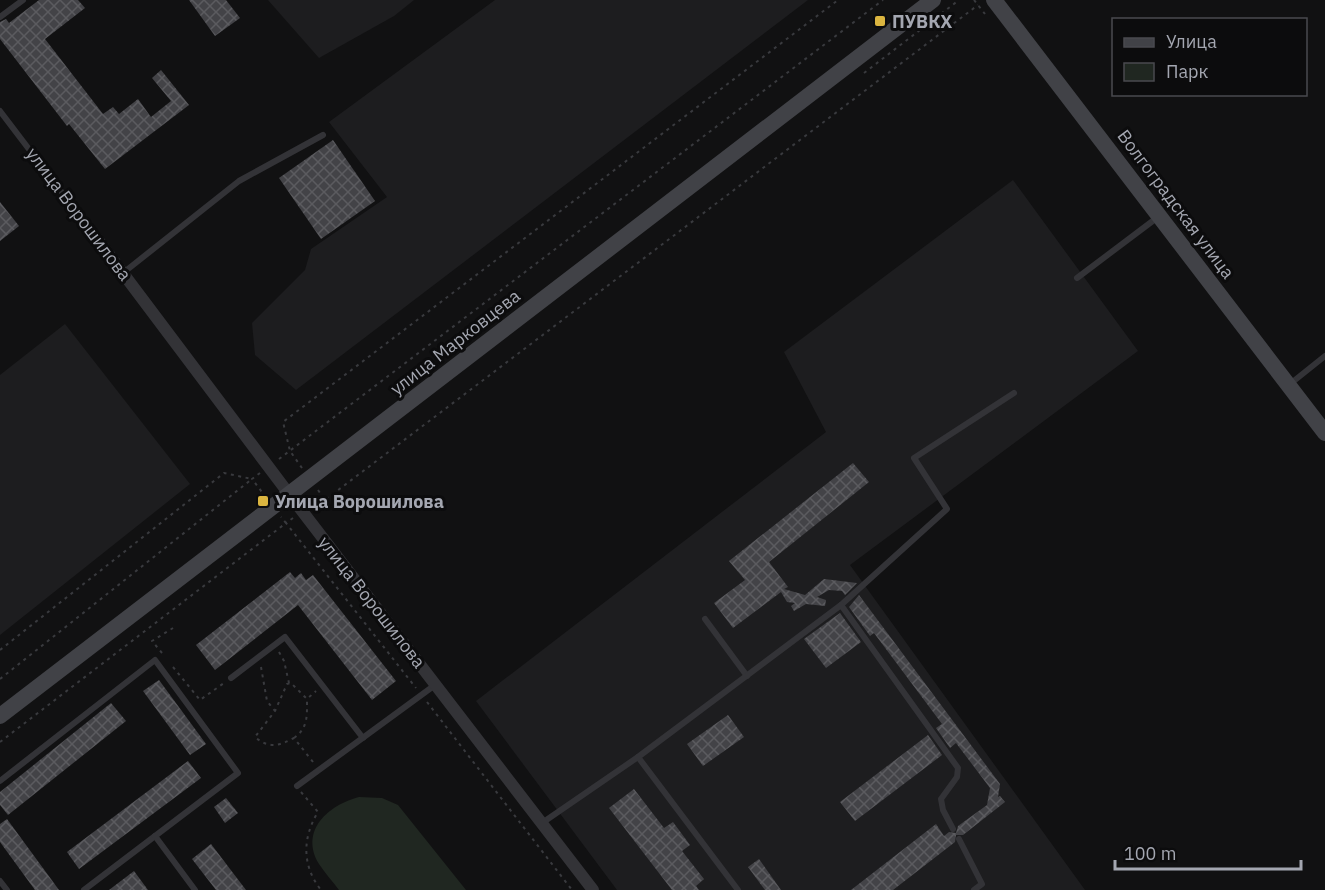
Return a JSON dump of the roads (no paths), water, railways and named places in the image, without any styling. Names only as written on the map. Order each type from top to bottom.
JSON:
[{"type":"main road","name":"улица Марковцева","points":[[0,716],[933,0]]},
{"type":"main road","name":"Волгоградская улица","points":[[986,3],[1161,215],[1325,434]]},
{"type":"street","name":"улица Ворошилова","points":[[95,236],[289,494],[594,890]]},
{"type":"lane","points":[[0,17],[23,0]]},
{"type":"lane","name":"улица Ворошилова","points":[[0,111],[95,236]]},
{"type":"lane","points":[[123,273],[239,181],[323,135]]},
{"type":"lane","points":[[1077,278],[1161,215]]},
{"type":"lane","points":[[1287,386],[1325,356]]},
{"type":"lane","points":[[542,823],[638,757],[841,605],[947,509],[914,458],[1014,393]]},
{"type":"lane","points":[[841,605],[958,768],[957,777],[941,799],[943,810],[953,829]]},
{"type":"lane","points":[[705,619],[747,676]]},
{"type":"lane","points":[[231,678],[285,637],[363,738]]},
{"type":"lane","points":[[0,781],[155,660],[238,773],[84,890]]},
{"type":"lane","points":[[297,786],[436,685]]},
{"type":"lane","points":[[638,757],[738,890]]},
{"type":"lane","points":[[155,836],[195,890]]},
{"type":"lane","points":[[958,839],[982,884],[974,890]]},
{"type":"lane","points":[[0,881],[7,890]]},
{"type":"place","name":"ПУВКХ","points":[[880,21]]},
{"type":"place","name":"Улица Ворошилова","points":[[263,501]]}]
